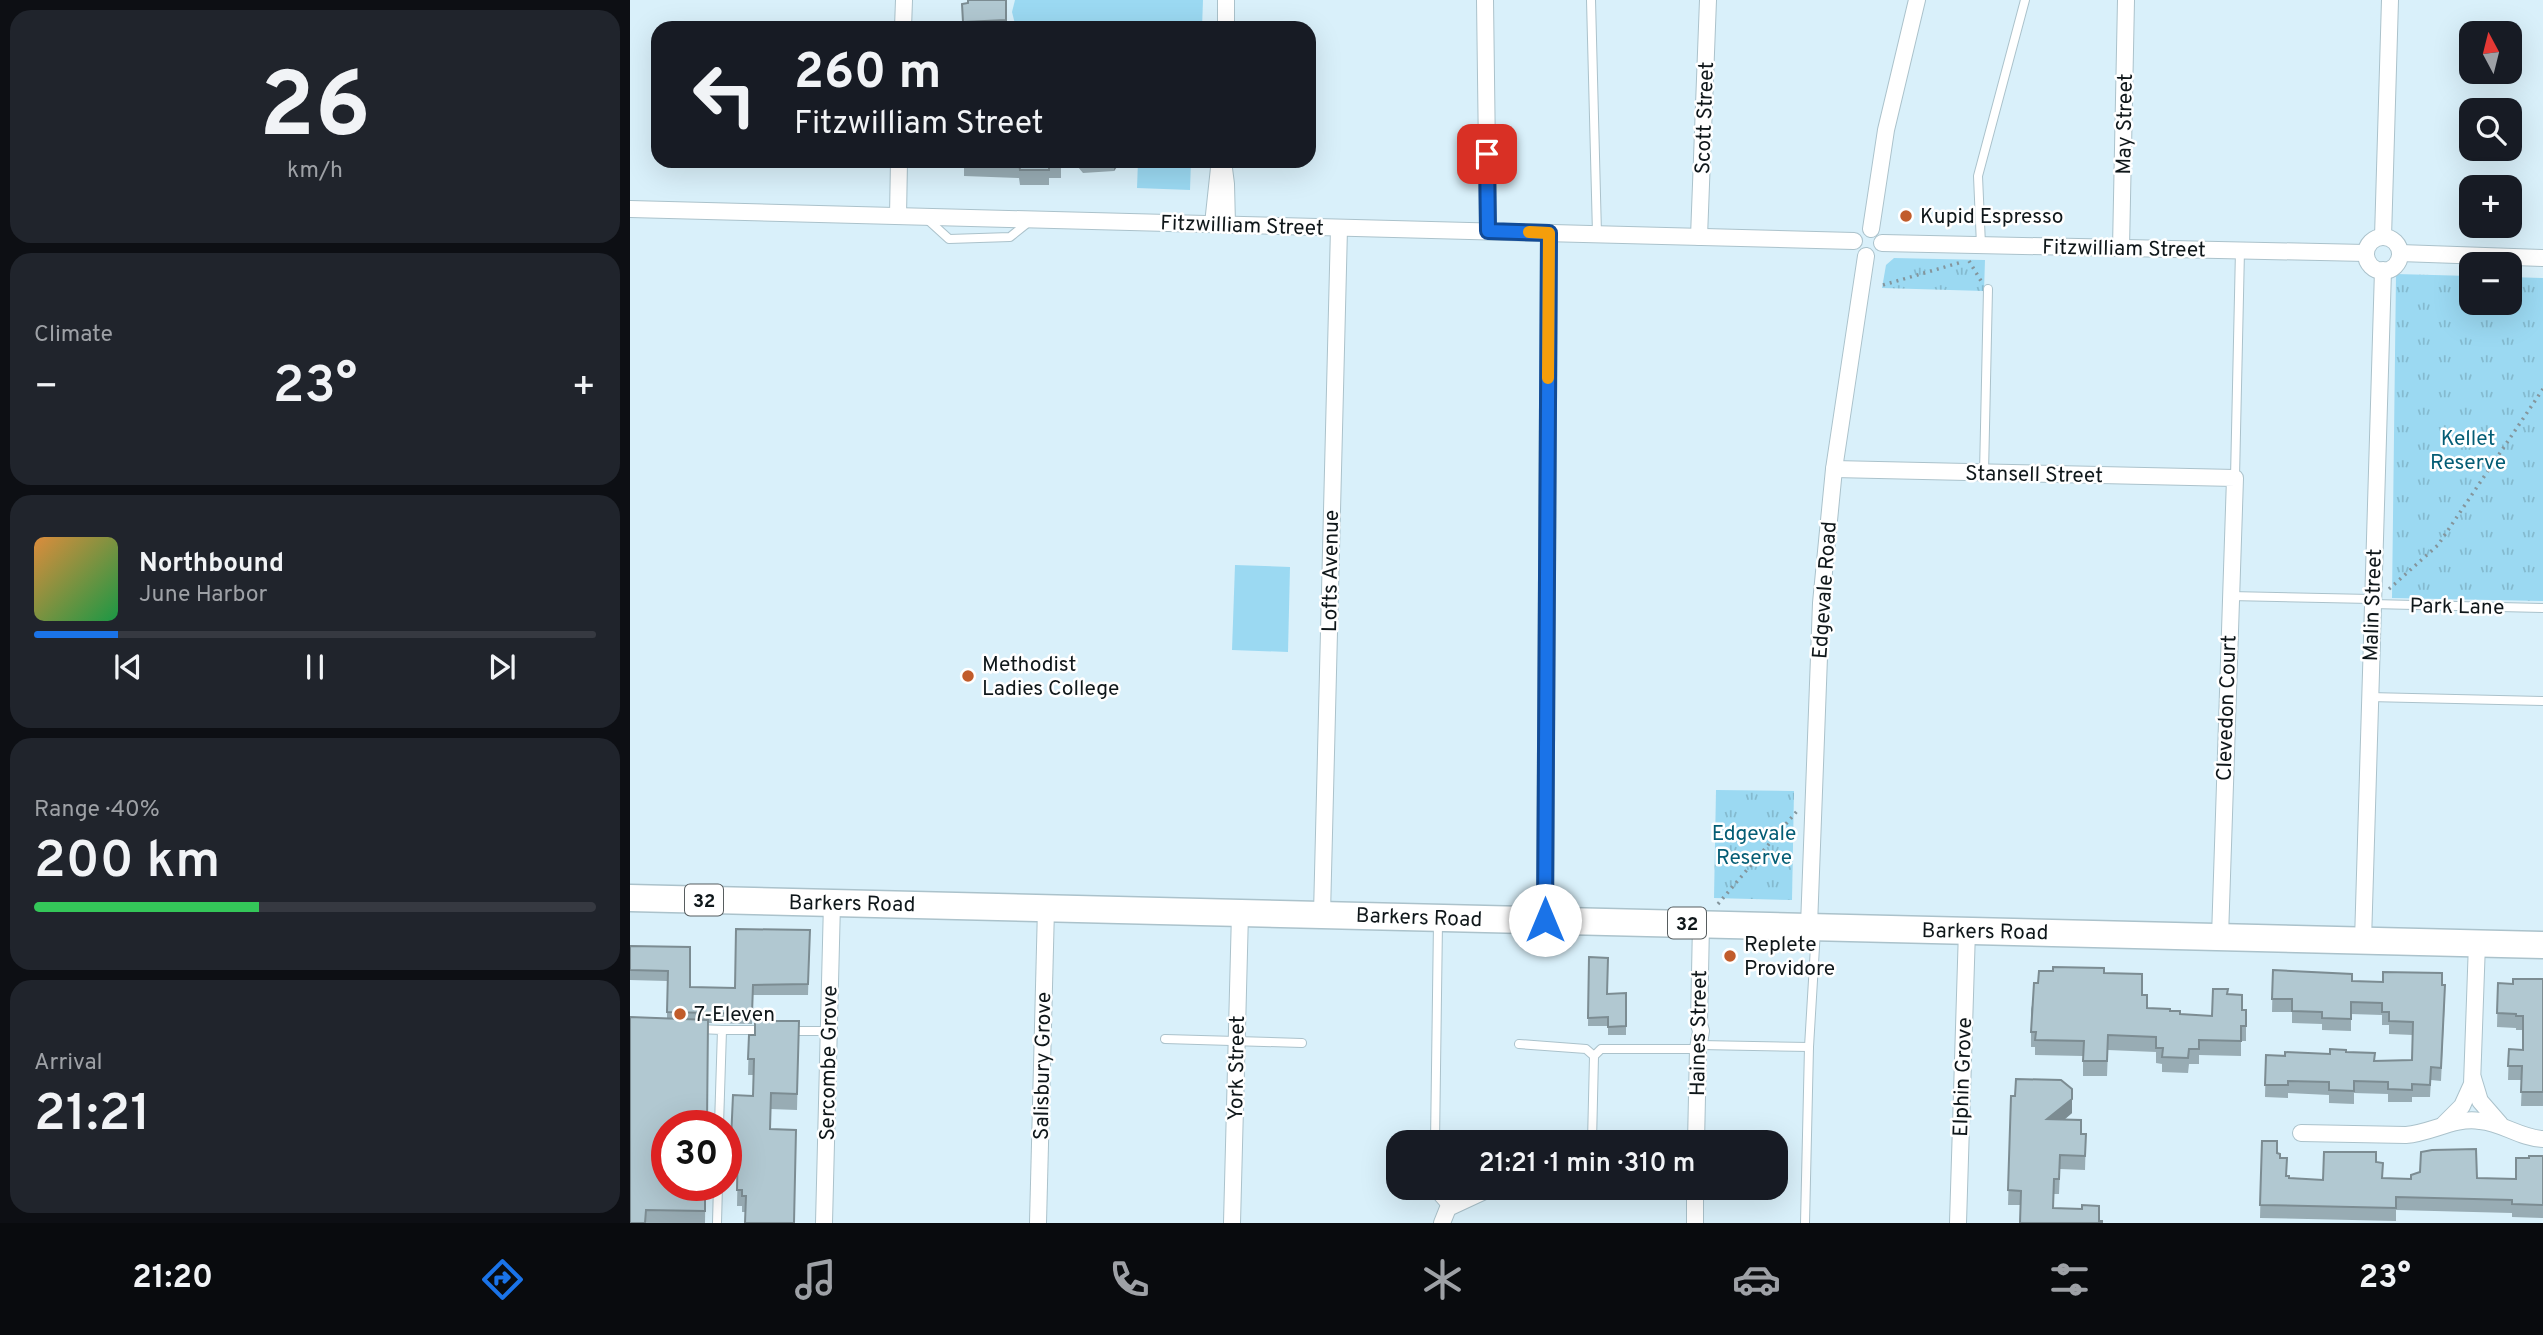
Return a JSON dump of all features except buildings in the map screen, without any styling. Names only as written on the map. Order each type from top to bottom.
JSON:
[{"type":"main road","name":"Barkers Road","points":[[630,898],[2543,945]]},
{"type":"street","points":[[903,21],[904,0]]},
{"type":"street","points":[[1226,0],[1226,21]]},
{"type":"street","points":[[1485,0],[1488,231]]},
{"type":"street","name":"Scott Street","points":[[1699,237],[1708,0]]},
{"type":"street","points":[[1871,229],[1886,130],[1917,0]]},
{"type":"street","name":"May Street","points":[[2121,248],[2126,0]]},
{"type":"street","points":[[2383,237],[2390,0]]},
{"type":"street","points":[[898,216],[899,168]]},
{"type":"street","points":[[1220,168],[1216,182],[1220,225]]},
{"type":"street","name":"Fitzwilliam Street","points":[[630,209],[1854,241]]},
{"type":"street","name":"Lofts Avenue","points":[[1322,914],[1339,228]]},
{"type":"street","points":[[1871,229],[1879,234],[1882,243],[1879,252],[1866,256],[1858,252],[1854,241],[1858,232],[1871,229]]},
{"type":"street","points":[[1545,920],[1549,233]]},
{"type":"street","points":[[2383,237],[2394,241],[2400,253],[2396,264],[2383,271],[2372,267],[2366,253],[2371,242],[2383,237]]},
{"type":"street","name":"Fitzwilliam Street","points":[[1882,243],[2366,253]]},
{"type":"street","points":[[2400,253],[2543,258]]},
{"type":"street","name":"Edgevale Road","points":[[1812,926],[1813,793],[1821,603],[1834,469],[1866,256]]},
{"type":"street","name":"Malin Street","points":[[2363,940],[2383,271]]},
{"type":"street","name":"Stansell Street","points":[[1834,469],[2235,478]]},
{"type":"street","name":"Clevedon Court","points":[[2220,937],[2235,478]]},
{"type":"street","name":"Sercombe Grove","points":[[824,1223],[832,903]]},
{"type":"street","name":"Salisbury Grove","points":[[1038,1223],[1046,908]]},
{"type":"street","name":"York Street","points":[[1232,1223],[1240,913]]},
{"type":"street","name":"Haines Street","points":[[1696,1130],[1700,924]]},
{"type":"street","name":"Elphin Grove","points":[[1958,1223],[1967,930]]},
{"type":"street","points":[[2437,1128],[2462,1106],[2470,1089],[2473,1075],[2477,943]]},
{"type":"street","points":[[2473,1075],[2482,1104],[2505,1128]]},
{"type":"street","points":[[2301,1133],[2420,1134],[2455,1122],[2470,1120],[2491,1122],[2520,1135],[2543,1139]]},
{"type":"street","points":[[1445,1216],[1471,1200]]},
{"type":"street","points":[[1695,1200],[1695,1223]]},
{"type":"lane","points":[[1591,0],[1597,234]]},
{"type":"lane","points":[[1981,245],[1978,176],[2025,0]]},
{"type":"lane","points":[[2235,478],[2240,250]]},
{"type":"lane","points":[[1984,473],[1988,289]]},
{"type":"lane","name":"Park Lane","points":[[2230,596],[2543,608]]},
{"type":"lane","points":[[2369,697],[2543,701]]},
{"type":"lane","points":[[1435,1130],[1438,918]]},
{"type":"lane","points":[[1805,1223],[1812,926]]},
{"type":"lane","points":[[683,1029],[829,1031]]},
{"type":"lane","points":[[719,1110],[722,1030]]},
{"type":"lane","points":[[1165,1039],[1302,1043]]},
{"type":"lane","points":[[1519,1044],[1586,1049],[1594,1056]]},
{"type":"lane","points":[[1591,1130],[1594,1056],[1601,1049],[1809,1047]]},
{"type":"lane","points":[[1438,1200],[1445,1216]]},
{"type":"lane","points":[[717,1223],[718,1201]]},
{"type":"path","points":[[1883,285],[1968,260],[1988,289]]},
{"type":"path","points":[[2372,601],[2438,545],[2543,389]]},
{"type":"path","points":[[1700,924],[1813,793]]},
{"type":"green space","points":[[1015,0],[1203,0],[1202,21],[1014,21],[1012,12]]},
{"type":"green space","points":[[1138,168],[1191,168],[1190,190],[1137,188]]},
{"type":"green space","points":[[1894,258],[1985,260],[1984,291],[1882,288],[1886,265]]},
{"type":"green space","name":"Kellet Reserve","points":[[2396,274],[2459,276],[2459,315],[2522,315],[2522,277],[2543,278],[2543,601],[2392,598]]},
{"type":"green space","points":[[1235,565],[1290,567],[1288,652],[1232,650]]},
{"type":"green space","name":"Edgevale Reserve","points":[[1716,790],[1794,791],[1792,900],[1714,898]]},
{"type":"slow traffic","points":[[1529,232],[1549,233],[1548,378]]},
{"type":"place","name":"Kupid Espresso","points":[[1906,216]]},
{"type":"place","name":"Methodist Ladies College","points":[[968,676]]},
{"type":"place","name":"Replete Providore","points":[[1730,956]]},
{"type":"place","name":"7-Eleven","points":[[680,1014]]},
{"type":"route","points":[[1487,154],[1488,231],[1549,233],[1545,920]]}]
